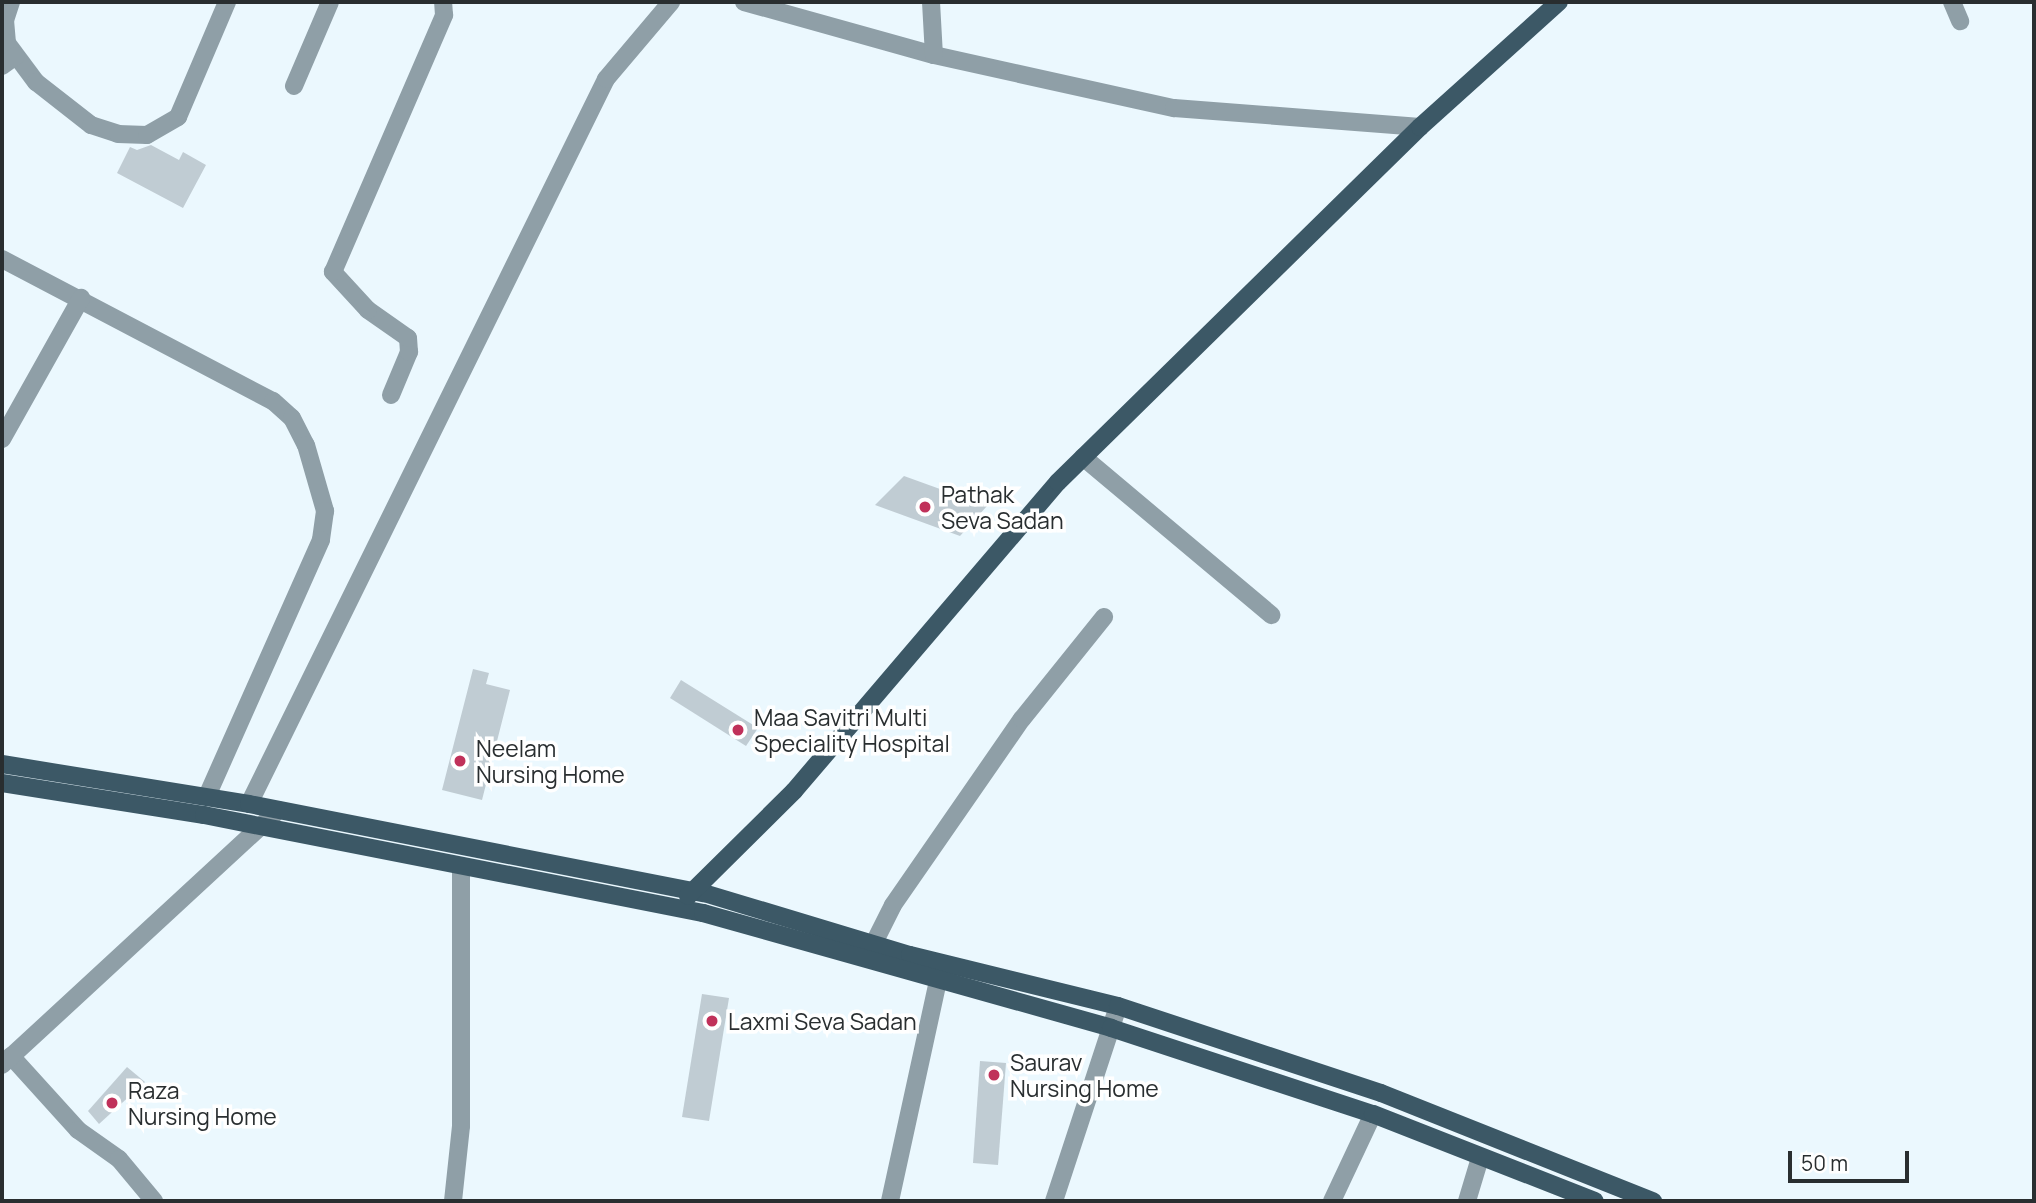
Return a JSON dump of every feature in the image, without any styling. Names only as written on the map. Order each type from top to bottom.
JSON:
[{"type":"main road","points":[[679,907],[794,791],[1083,457],[1420,127],[1559,2]]},
{"type":"main road","points":[[2,764],[207,796],[692,891],[874,943],[1118,1006],[1381,1093],[1653,1201]]},
{"type":"main road","points":[[2,783],[260,827],[461,869],[679,907],[1111,1028],[1373,1114],[1592,1201]]},
{"type":"street","points":[[11,2],[5,20],[9,61],[91,125],[118,134],[147,135],[178,117],[227,2]]},
{"type":"street","points":[[294,86],[330,2]]},
{"type":"street","points":[[391,395],[409,352],[408,338],[369,310],[333,272],[444,15],[443,2]]},
{"type":"street","points":[[249,804],[606,79],[671,2]]},
{"type":"street","points":[[744,2],[934,55],[1174,108],[1420,127]]},
{"type":"street","points":[[931,2],[934,55]]},
{"type":"street","points":[[1951,2],[1960,21]]},
{"type":"street","points":[[2,260],[81,298],[273,401],[292,418],[306,445],[325,511],[313,560],[207,796]]},
{"type":"street","points":[[2,439],[81,298]]},
{"type":"street","points":[[1083,457],[1271,615]]},
{"type":"street","points":[[874,943],[893,905],[1022,719],[1104,617]]},
{"type":"street","points":[[154,1201],[119,1160],[78,1130],[6,1060],[278,810]]},
{"type":"street","points":[[453,1201],[461,1126],[461,869]]},
{"type":"street","points":[[890,1201],[938,981]]},
{"type":"street","points":[[1054,1201],[1118,1006]]},
{"type":"street","points":[[1332,1201],[1373,1114]]},
{"type":"street","points":[[1467,1201],[1480,1158]]},
{"type":"building","points":[[151,145],[179,160],[183,152],[206,165],[183,208],[117,173],[130,147],[137,150]]},
{"type":"building","points":[[904,476],[987,506],[960,536],[875,505]]},
{"type":"building","points":[[473,669],[489,673],[486,684],[510,690],[482,800],[442,790]]},
{"type":"building","points":[[681,680],[758,728],[746,746],[670,698]]},
{"type":"building","points":[[702,994],[729,998],[709,1121],[682,1117]]},
{"type":"building","points":[[980,1061],[1006,1063],[998,1165],[973,1163]]},
{"type":"building","points":[[127,1067],[145,1082],[99,1124],[88,1111]]},
{"type":"place","name":"Pathak Seva Sadan","points":[[925,507]]},
{"type":"place","name":"Maa Savitri Multi Speciality Hospital","points":[[738,730]]},
{"type":"place","name":"Neelam Nursing Home","points":[[460,761]]},
{"type":"place","name":"Laxmi Seva Sadan","points":[[712,1021]]},
{"type":"place","name":"Saurav Nursing Home","points":[[994,1075]]},
{"type":"place","name":"Raza Nursing Home","points":[[112,1103]]}]
